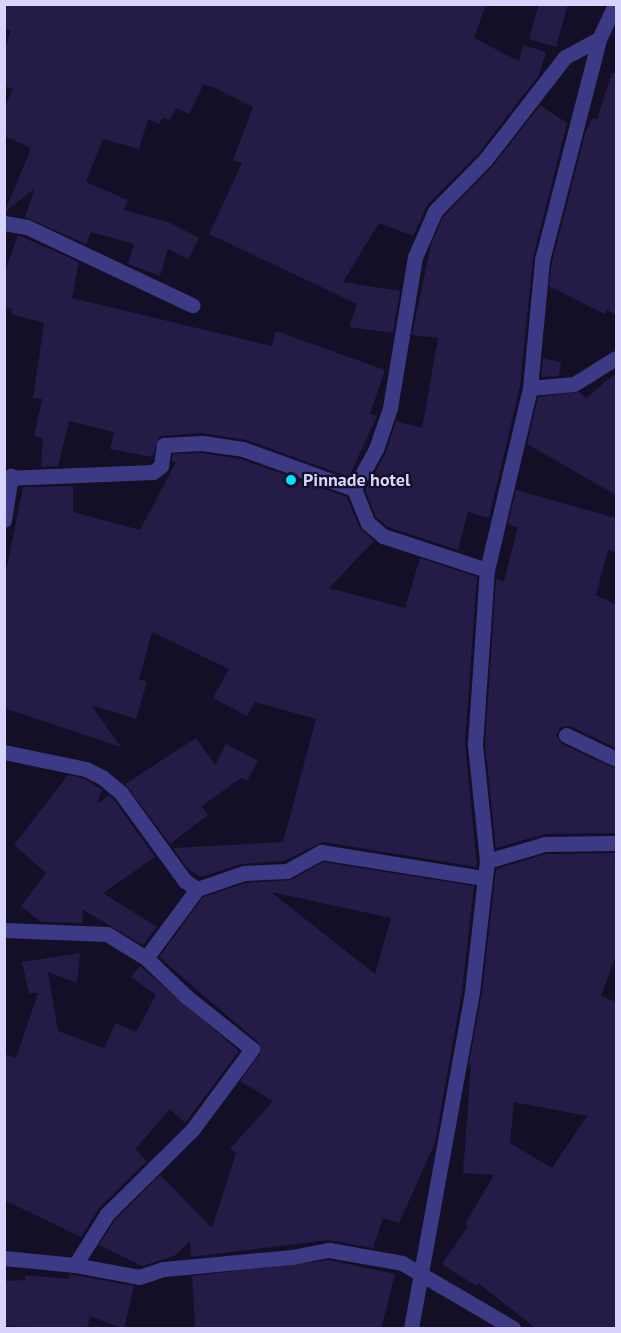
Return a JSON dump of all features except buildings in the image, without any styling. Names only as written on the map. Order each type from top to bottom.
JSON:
[{"type":"street","points":[[411,1329],[472,992],[487,861],[475,744],[487,570],[530,388],[542,260],[599,39],[615,4]]},
{"type":"street","points":[[354,489],[376,449],[390,408],[415,257],[435,211],[485,160],[565,57],[599,39]]},
{"type":"street","points":[[4,223],[27,227],[192,305]]},
{"type":"street","points":[[530,388],[574,384],[616,358]]},
{"type":"street","points":[[4,520],[8,477],[153,472],[161,466],[164,445],[202,442],[243,449],[354,489],[368,523],[383,536],[487,570]]},
{"type":"street","points":[[566,735],[616,759]]},
{"type":"street","points":[[4,752],[86,769],[102,777],[121,793],[185,881],[197,889]]},
{"type":"street","points":[[487,861],[545,844],[616,843]]},
{"type":"street","points":[[146,958],[197,889],[244,873],[287,871],[321,852],[484,878]]},
{"type":"street","points":[[4,930],[99,932],[146,958],[187,998],[252,1048],[192,1130],[107,1214],[75,1265]]},
{"type":"street","points":[[4,1258],[75,1265],[139,1277],[164,1269],[292,1257],[329,1250],[402,1263],[421,1278],[513,1329]]},
{"type":"place","name":"Pinnade hotel","points":[[291,480]]}]
